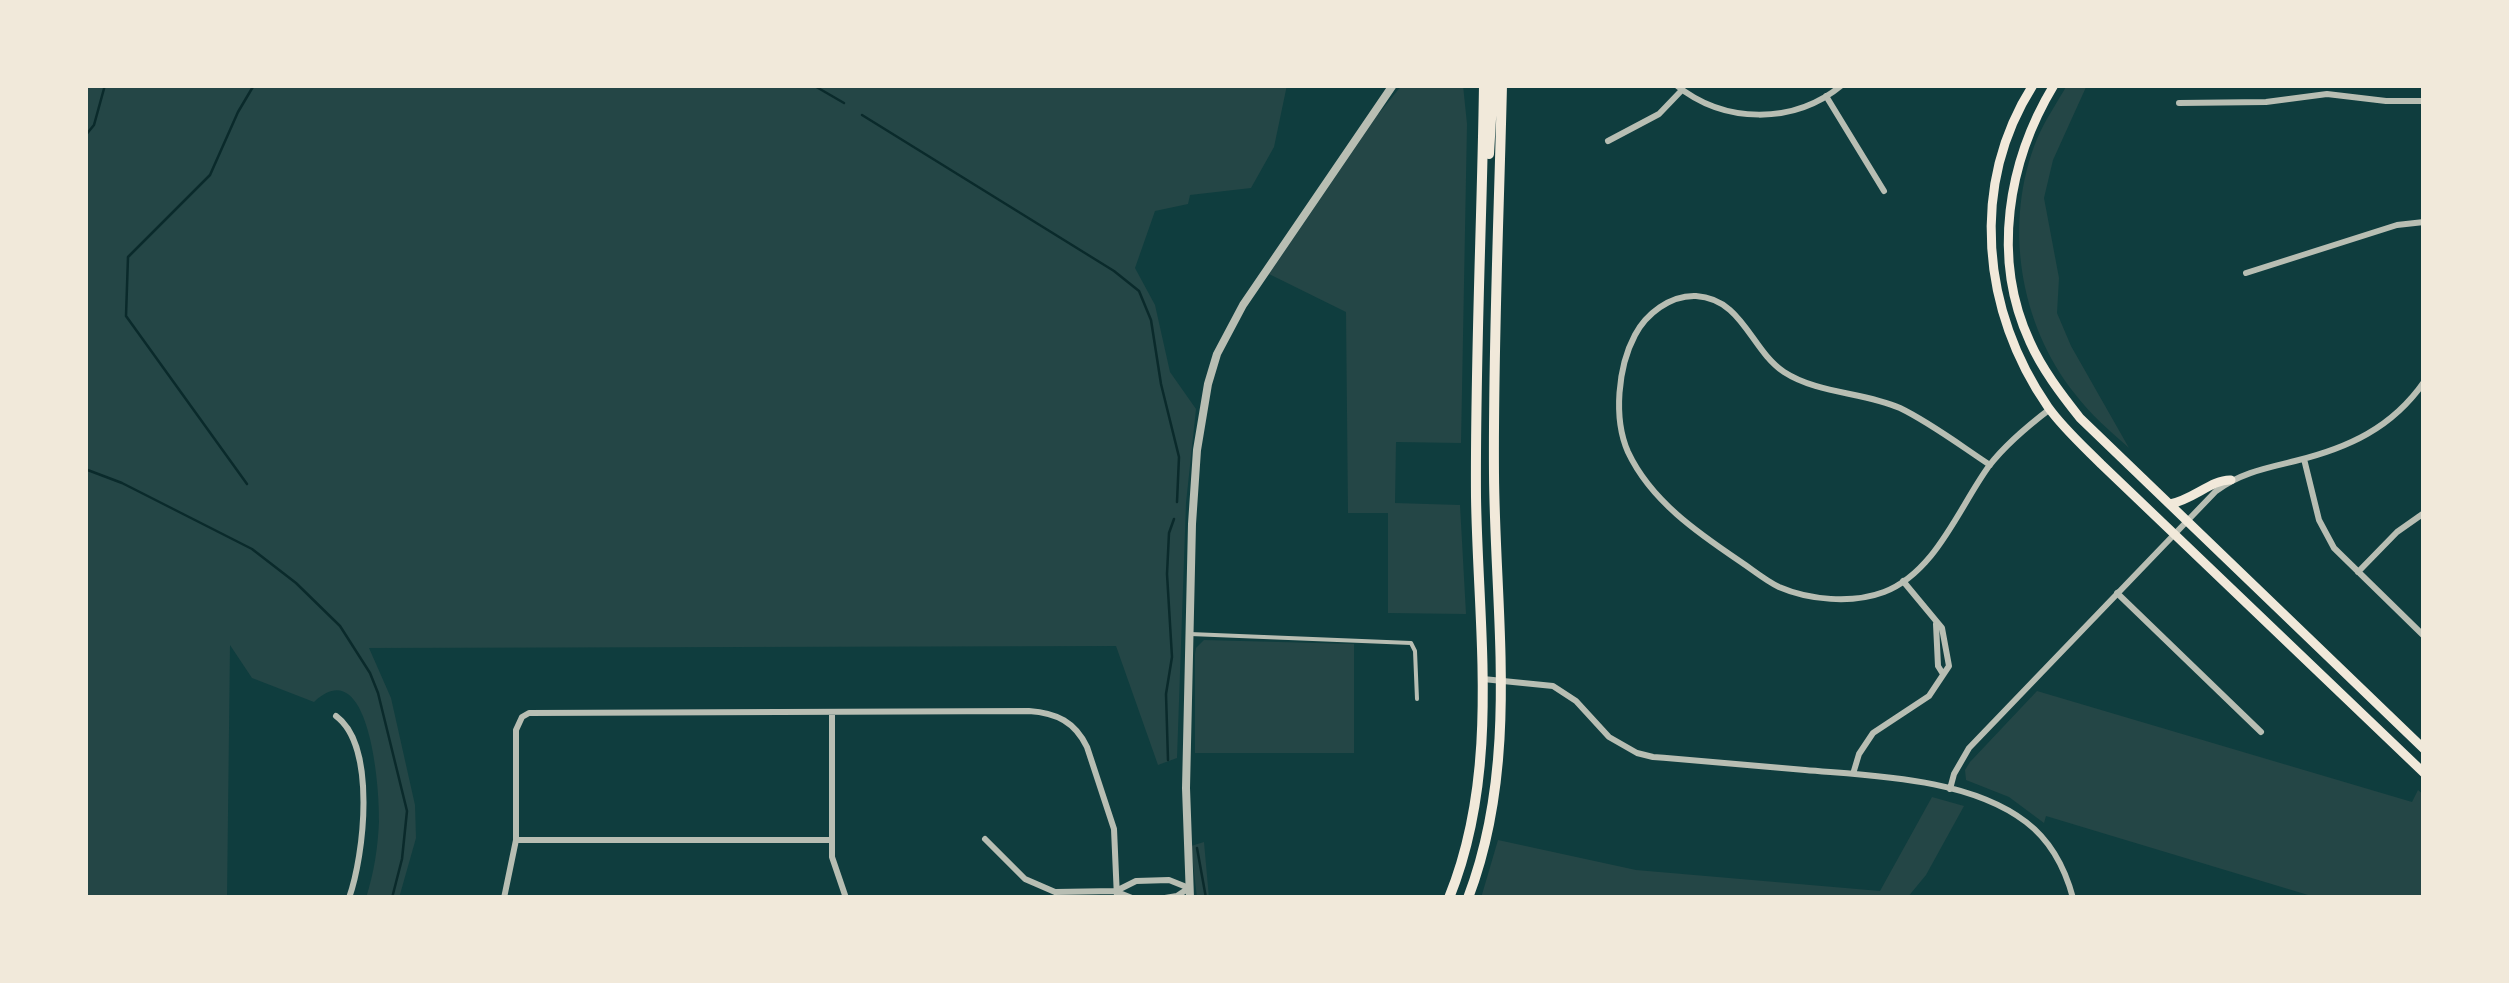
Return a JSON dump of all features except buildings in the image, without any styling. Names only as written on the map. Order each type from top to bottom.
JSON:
[{"type":"main road","points":[[1449,898],[1474,812],[1481,752],[1483,621],[1476,502],[1481,85]]},
{"type":"main road","points":[[1481,226],[1493,85]]},
{"type":"main road","points":[[1468,898],[1492,810],[1498,760],[1500,679],[1494,472],[1502,85]]},
{"type":"main road","points":[[2033,85],[2016,116],[1996,176],[1991,224],[1992,266],[2012,344],[2050,410],[2089,452],[2424,773]]},
{"type":"main road","points":[[2054,85],[2028,133],[2011,201],[2008,254],[2029,340],[2080,418],[2424,749]]},
{"type":"main road","points":[[2170,504],[2200,495],[2220,480],[2232,480]]},
{"type":"street","points":[[1190,893],[1186,788],[1201,414],[1217,354],[1262,274],[1393,85]]},
{"type":"street","points":[[1608,142],[1659,114],[1679,87],[1713,107],[1746,115],[1782,113],[1826,96],[1842,85]]},
{"type":"street","points":[[2180,103],[2254,102],[2327,94],[2386,101],[2424,100]]},
{"type":"street","points":[[1826,96],[1884,191]]},
{"type":"street","points":[[2246,272],[2396,224],[2424,222]]},
{"type":"street","points":[[1990,465],[1899,408],[1808,383],[1786,373],[1768,358],[1732,310],[1716,301],[1694,296],[1673,300],[1644,319],[1627,350],[1619,402],[1628,451],[1654,493],[1700,534],[1778,586],[1828,598],[1858,598],[1884,592],[1903,580],[1957,522],[1990,465],[2050,410]]},
{"type":"street","points":[[1950,789],[1969,748],[2173,533],[2232,480],[2256,470],[2332,452],[2368,435],[2402,410],[2424,382]]},
{"type":"street","points":[[2304,459],[2326,534],[2358,572],[2424,636]]},
{"type":"street","points":[[2358,572],[2398,532],[2424,513]]},
{"type":"street","points":[[1853,774],[1859,754],[1873,732],[1929,696],[1949,666],[1942,628],[1903,580]]},
{"type":"street","points":[[2117,593],[2261,732]]},
{"type":"street","points":[[1936,624],[1938,666],[1944,675]]},
{"type":"street","points":[[1937,649],[1948,648]]},
{"type":"street","points":[[1482,678],[1538,682],[1564,691],[1610,737],[1653,757],[1905,779],[1995,804],[2026,822],[2061,863],[2073,898]]},
{"type":"street","points":[[504,898],[516,840],[516,730],[528,713],[550,711],[1029,711],[1066,720],[1075,726],[1087,747],[1112,818],[1116,894]]},
{"type":"street","points":[[832,712],[832,840],[835,871],[846,898]]},
{"type":"street","points":[[336,716],[348,726],[362,791],[361,850],[349,898]]},
{"type":"street","points":[[985,838],[1015,871],[1035,885],[1066,893],[1132,898]]},
{"type":"street","points":[[516,840],[832,840]]},
{"type":"street","points":[[1116,894],[1136,881],[1169,880],[1190,893]]},
{"type":"street","points":[[1164,898],[1190,893]]},
{"type":"lane","points":[[1190,634],[1410,643],[1415,651],[1416,699]]},
{"type":"shaded area","points":[[85,85],[1287,85],[1274,147],[1251,188],[1190,195],[1188,204],[1155,211],[1135,268],[1155,305],[1170,372],[1196,409],[1186,503],[1177,758],[1158,765],[1116,646],[369,648],[391,698],[415,805],[416,838],[399,898],[366,898],[377,850],[379,805],[374,756],[359,708],[348,694],[333,691],[314,702],[252,678],[230,645],[227,898],[85,898]]},
{"type":"shaded area","points":[[1402,85],[1463,85],[1467,124],[1461,443],[1396,442],[1395,503],[1460,505],[1466,614],[1388,613],[1388,513],[1348,513],[1346,312],[1269,274]]},
{"type":"shaded area","points":[[2067,85],[2087,85],[2053,160],[2044,198],[2059,278],[2057,313],[2071,346],[2129,448],[2087,408],[2056,366],[2029,304],[2022,271],[2019,238],[2027,171],[2040,132]]},
{"type":"shaded area","points":[[1204,640],[1354,644],[1354,753],[1195,753],[1195,654]]},
{"type":"shaded area","points":[[2037,691],[2412,802],[2418,790],[2424,795],[2424,898],[2318,898],[2046,816],[2044,823],[2009,797],[1966,780],[1965,770],[1970,762]]},
{"type":"shaded area","points":[[1932,797],[1964,806],[1926,875],[1907,898],[1481,898],[1498,840],[1636,870],[1880,891]]},
{"type":"shaded area","points":[[1204,842],[1209,898],[1197,898],[1191,846]]},
{"type":"waterway","points":[[85,136],[94,125],[105,85]]},
{"type":"waterway","points":[[247,484],[126,316],[128,257],[210,175],[254,85]]},
{"type":"waterway","points":[[813,85],[844,103]]},
{"type":"waterway","points":[[862,115],[1114,271],[1139,291],[1151,320],[1161,384],[1179,457],[1177,502]]},
{"type":"waterway","points":[[85,469],[122,483],[252,549],[296,583],[340,626],[378,693],[407,811],[402,859],[392,898]]},
{"type":"waterway","points":[[1168,760],[1166,694],[1172,657],[1167,574],[1169,533],[1174,519]]},
{"type":"waterway","points":[[1197,848],[1206,898]]}]
